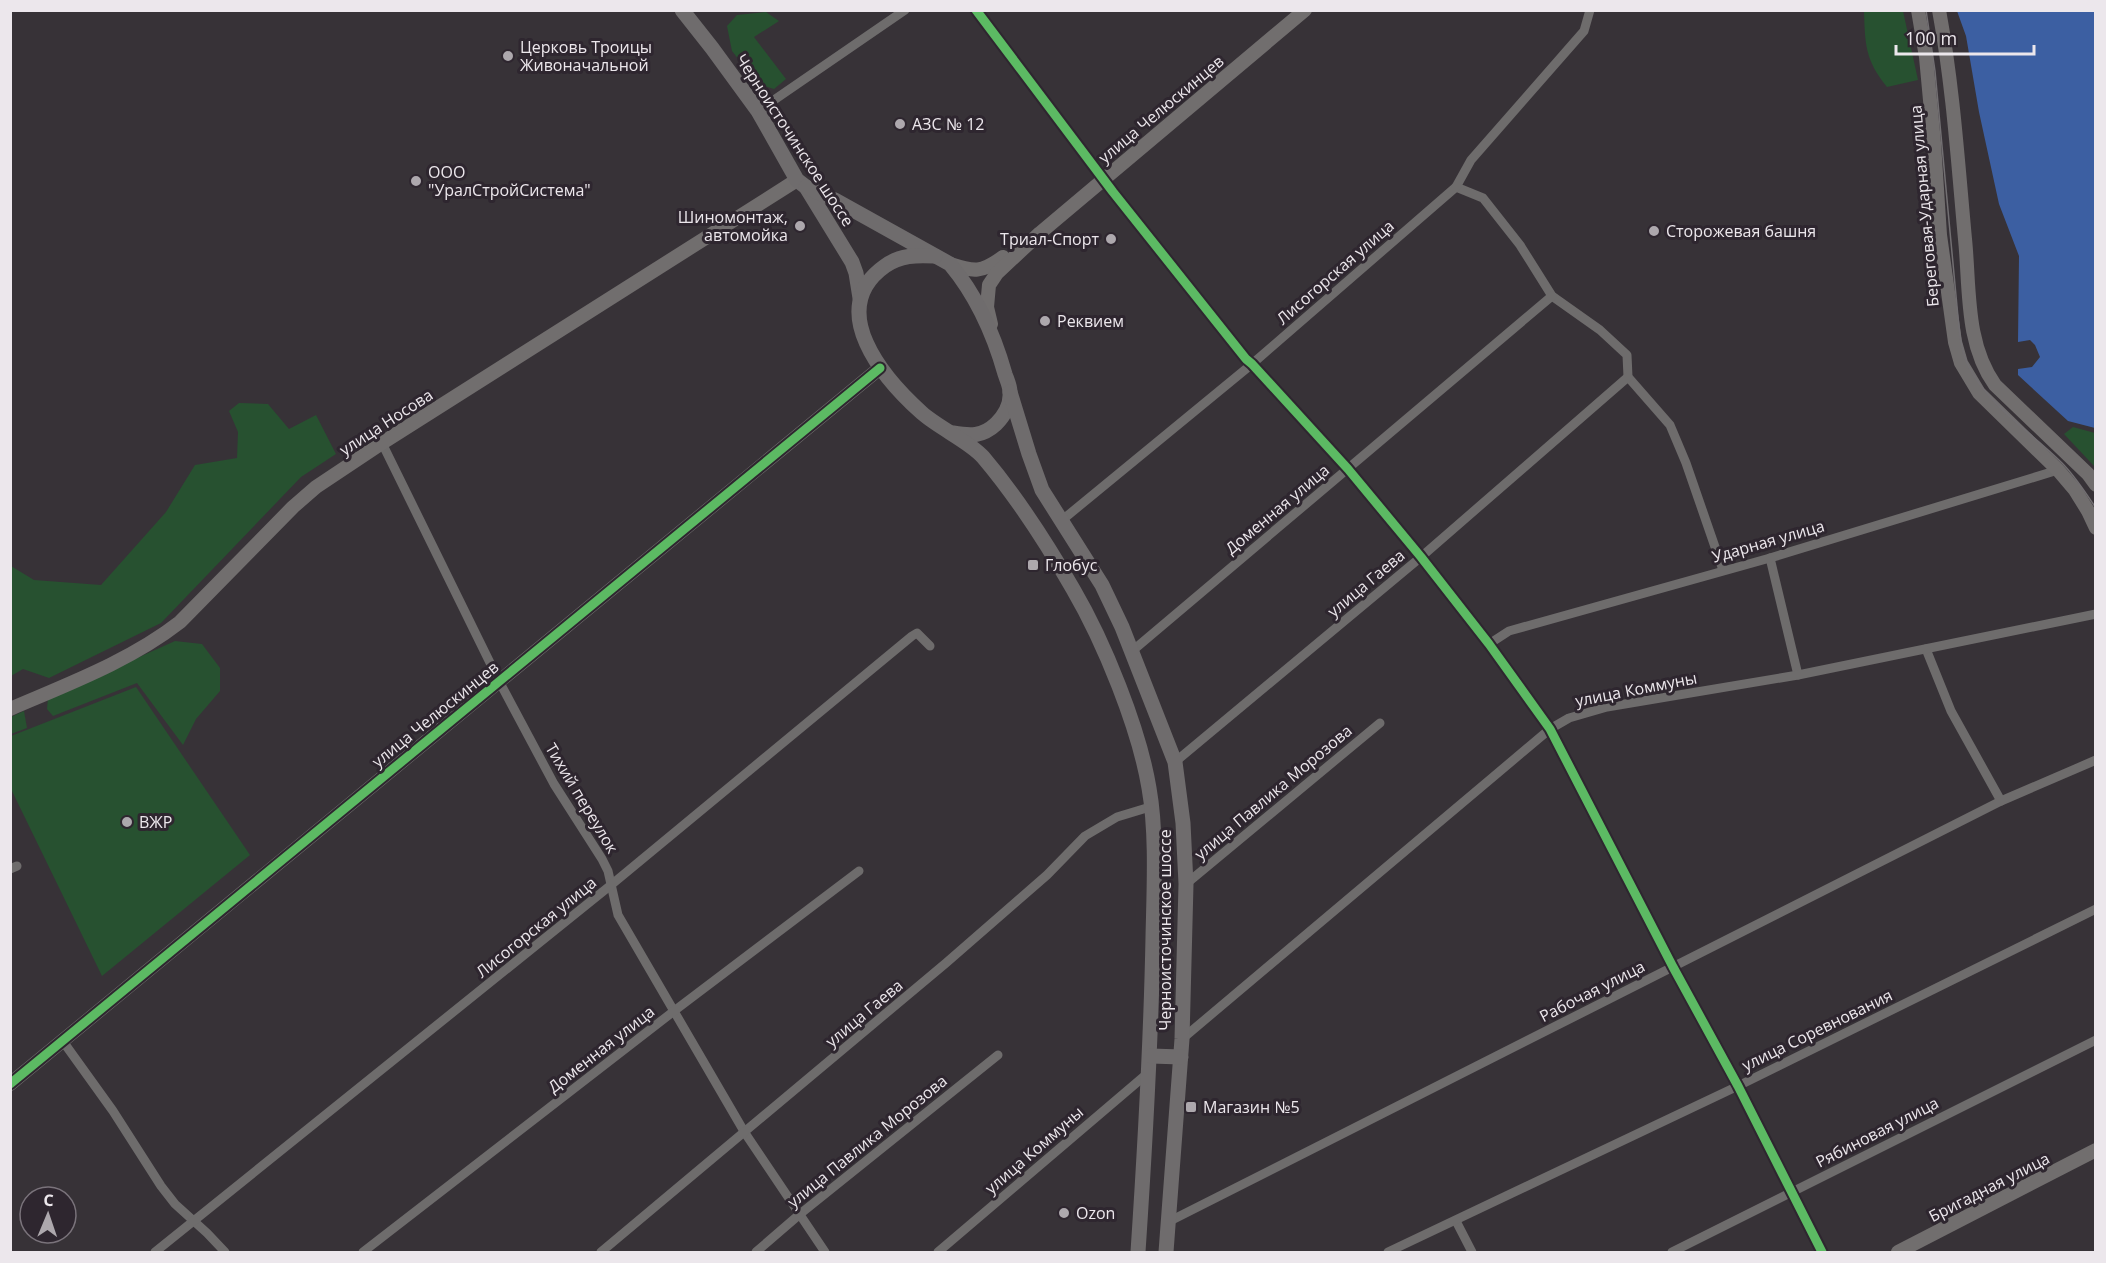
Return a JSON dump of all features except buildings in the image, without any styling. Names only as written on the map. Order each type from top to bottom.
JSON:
[{"type":"main road","name":"Черноисточинское шоссе","points":[[682,10],[758,111],[852,262],[860,298]]},
{"type":"main road","points":[[801,183],[950,264],[963,279],[993,335],[1010,392],[1008,407],[1000,421],[982,434],[970,436],[947,432],[922,413],[880,368],[862,333],[859,318],[860,298],[873,277],[889,263],[911,256],[935,256]]},
{"type":"main road","name":"Черноисточинское шоссе","points":[[1010,392],[1042,490],[1102,585],[1122,627],[1175,762],[1183,823],[1186,884],[1182,1039],[1166,1252]]},
{"type":"main road","name":"Черноисточинское шоссе","points":[[947,432],[980,453],[999,476],[1077,595],[1130,717],[1145,770],[1154,857],[1150,1063],[1138,1252]]},
{"type":"main road","points":[[1150,1063],[1181,1057]]},
{"type":"street","points":[[758,111],[905,10]]},
{"type":"street","points":[[976,10],[1103,179],[1246,359],[1348,469],[1422,557],[1489,644],[1550,729],[1673,967],[1738,1086],[1822,1252]]},
{"type":"street","name":"улица Челюскинцев","points":[[993,335],[987,306],[989,285],[996,273],[1040,232],[1305,10]]},
{"type":"street","name":"Лисогорская улица","points":[[1061,521],[1252,364],[1456,187],[1471,160],[1584,31],[1590,10]]},
{"type":"street","name":"Береговая-Ударная улица","points":[[1918,10],[1926,57],[1940,235],[1955,342],[1961,363],[1979,393],[2058,470],[2083,501],[2096,528]]},
{"type":"street","points":[[1939,10],[1953,116],[1972,325],[1980,360],[1995,385],[2096,484]]},
{"type":"street","name":"улица Носова","points":[[10,709],[95,671],[167,633],[292,507],[316,487],[382,443],[801,183]]},
{"type":"street","points":[[1456,187],[1483,198],[1520,245],[1552,296],[1600,330],[1627,355],[1628,377],[1670,425],[1686,463],[1723,570]]},
{"type":"street","name":"улица Челюскинцев","points":[[950,264],[974,271],[989,267],[1040,232]]},
{"type":"street","name":"Доменная улица","points":[[1131,652],[1552,296]]},
{"type":"street","name":"улица Челюскинцев","points":[[10,1084],[880,368]]},
{"type":"street","name":"улица Гаева","points":[[1175,762],[1422,557],[1628,377]]},
{"type":"street","name":"Тихий переулок","points":[[382,443],[499,681],[554,784],[602,860],[618,915],[745,1133],[825,1252]]},
{"type":"street","name":"Ударная улица","points":[[1489,644],[1509,631],[1770,558],[2058,470]]},
{"type":"street","points":[[1770,558],[1798,675]]},
{"type":"street","name":"улица Коммуны","points":[[1182,1039],[1550,729],[1569,718],[1607,708],[1798,675],[2096,614]]},
{"type":"street","name":"Лисогорская улица","points":[[155,1252],[611,885],[912,636],[920,634],[930,646]]},
{"type":"street","points":[[1926,650],[1951,711],[2001,801]]},
{"type":"street","name":"улица Павлика Морозова","points":[[1186,884],[1380,723]]},
{"type":"street","name":"Рабочая улица","points":[[1168,1222],[2001,801],[2096,760]]},
{"type":"street","name":"улица Гаева","points":[[601,1252],[1031,890],[1085,836],[1117,818],[1150,807]]},
{"type":"street","name":"Доменная улица","points":[[363,1252],[859,871]]},
{"type":"street","name":"улица Соревнования","points":[[1388,1252],[1738,1086],[2096,909]]},
{"type":"street","points":[[62,1040],[113,1111],[161,1186],[225,1252]]},
{"type":"street","name":"Рябиновая улица","points":[[1672,1252],[2096,1040]]},
{"type":"street","name":"улица Павлика Морозова","points":[[756,1252],[998,1055]]},
{"type":"street","name":"улица Коммуны","points":[[938,1252],[1150,1063]]},
{"type":"street","name":"Бригадная улица","points":[[1898,1252],[2096,1150]]},
{"type":"street","points":[[1456,1221],[1472,1252]]},
{"type":"green space","points":[[1864,11],[1903,11],[1918,80],[1887,87],[1870,60]]},
{"type":"green space","points":[[766,12],[779,21],[754,37],[786,79],[774,89],[758,84],[732,51],[727,26],[737,15]]},
{"type":"green space","points":[[239,403],[268,404],[289,429],[316,415],[336,454],[301,477],[161,623],[49,678],[23,669],[11,676],[11,566],[34,580],[101,585],[166,512],[195,465],[237,458],[238,432],[229,411]]},
{"type":"green space","points":[[2073,427],[2095,433],[2095,467],[2064,434]]},
{"type":"green space","points":[[175,641],[202,644],[220,668],[220,691],[196,719],[183,745],[137,683],[53,716],[47,709],[48,698]]},
{"type":"green space","name":"ВЖР","points":[[136,687],[250,855],[102,976],[11,789],[11,736]]},
{"type":"green space","points":[[24,711],[27,728],[11,734],[11,717]]},
{"type":"water","points":[[1957,11],[2095,11],[2095,428],[2068,421],[2018,375],[2018,369],[2032,367],[2040,357],[2030,340],[2018,342],[2019,256],[1999,204],[1979,112],[1966,36]]},
{"type":"tram line","points":[[1926,10],[1935,71],[1958,317],[1964,355],[1977,381],[1988,394],[2011,418],[2062,463],[2096,508]]},
{"type":"cycle path","points":[[976,10],[1113,192],[1246,359],[1348,469],[1421,557],[1489,644],[1550,729],[1673,967],[1738,1086],[1822,1252]]},
{"type":"cycle path","points":[[10,1084],[880,368]]},
{"type":"place","name":"Церковь Троицы Живоначальной","points":[[508,56]]},
{"type":"place","name":"АЗС № 12","points":[[900,124]]},
{"type":"place","name":"ООО \"УралСтройСистема\"","points":[[416,181]]},
{"type":"place","name":"Шиномонтаж, автомойка","points":[[800,226]]},
{"type":"place","name":"Сторожевая башня","points":[[1654,231]]},
{"type":"place","name":"Триал-Спорт","points":[[1111,239]]},
{"type":"place","name":"Реквием","points":[[1045,321]]},
{"type":"place","name":"Глобус","points":[[1033,565]]},
{"type":"place","name":"ВЖР","points":[[127,822]]},
{"type":"place","name":"Магазин №5","points":[[1191,1107]]},
{"type":"place","name":"Ozon","points":[[1064,1213]]}]
